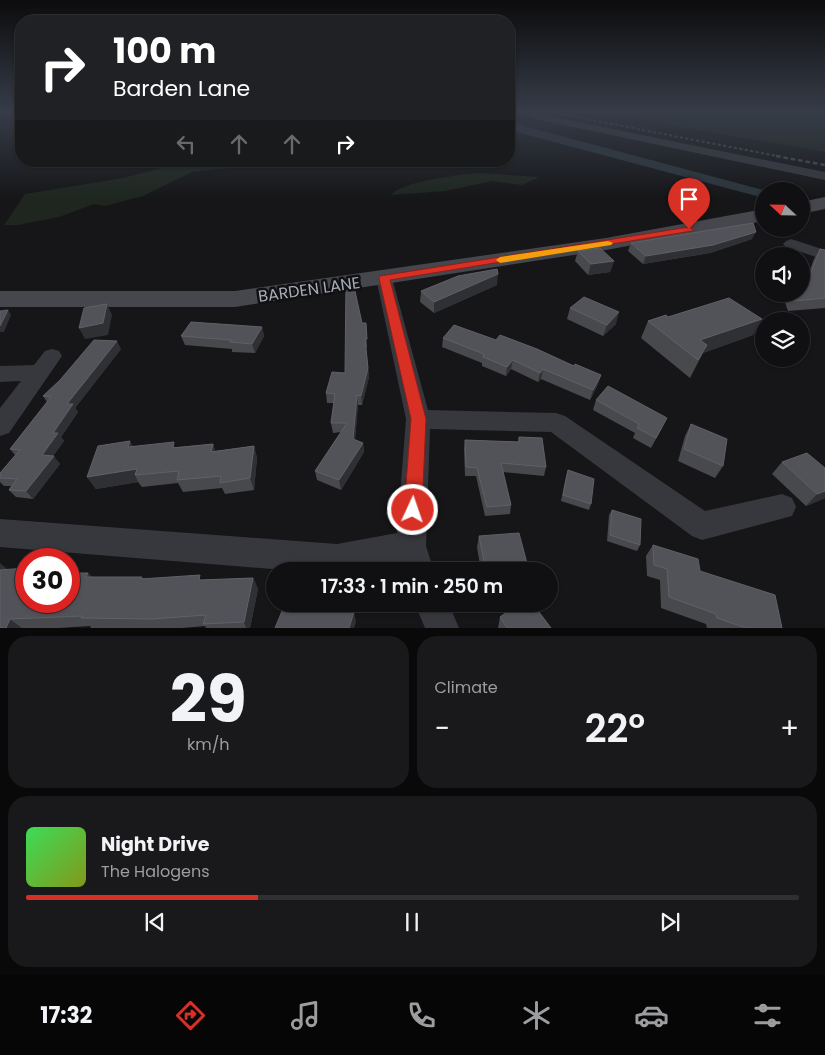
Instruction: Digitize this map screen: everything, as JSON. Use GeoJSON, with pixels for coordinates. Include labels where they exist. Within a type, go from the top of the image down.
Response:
{"type":"FeatureCollection","features":[{"type":"Feature","properties":{"kind":"street"},"geometry":{"type":"LineString","coordinates":[[652,140],[825,176]]}},
{"type":"Feature","properties":{"kind":"street"},"geometry":{"type":"LineString","coordinates":[[810,206],[823,204]]}},
{"type":"Feature","properties":{"kind":"street","name":"BARDEN LANE"},"geometry":{"type":"LineString","coordinates":[[0,299],[235,299],[606,244],[755,217]]}},
{"type":"Feature","properties":{"kind":"street"},"geometry":{"type":"LineString","coordinates":[[791,244],[825,255]]}},
{"type":"Feature","properties":{"kind":"street"},"geometry":{"type":"LineString","coordinates":[[0,533],[337,559],[415,559],[418,419],[384,278]]}},
{"type":"Feature","properties":{"kind":"street"},"geometry":{"type":"LineString","coordinates":[[0,374],[46,364],[0,426]]}},
{"type":"Feature","properties":{"kind":"street"},"geometry":{"type":"LineString","coordinates":[[418,419],[556,422],[702,526],[782,507]]}},
{"type":"Feature","properties":{"kind":"street"},"geometry":{"type":"LineString","coordinates":[[435,612],[442,628]]}},
{"type":"Feature","properties":{"kind":"shaded area"},"geometry":{"type":"Polygon","coordinates":[[[548,140],[577,140],[755,188],[755,196],[548,140]]]}},
{"type":"Feature","properties":{"kind":"shaded area"},"geometry":{"type":"Polygon","coordinates":[[[758,140],[825,140],[825,152],[758,140]]]}},
{"type":"Feature","properties":{"kind":"shaded area"},"geometry":{"type":"Polygon","coordinates":[[[165,167],[237,167],[192,172],[143,196],[105,206],[94,204],[59,217],[18,225],[4,225],[25,194],[123,178],[165,167]]]}},
{"type":"Feature","properties":{"kind":"shaded area"},"geometry":{"type":"Polygon","coordinates":[[[478,173],[540,177],[522,185],[492,181],[445,191],[391,195],[397,190],[418,182],[478,173]]]}},
{"type":"Feature","properties":{"kind":"building"},"geometry":{"type":"Polygon","coordinates":[[[753,223],[755,229],[755,232],[713,245],[646,256],[631,243],[753,223]]]}},
{"type":"Feature","properties":{"kind":"building"},"geometry":{"type":"Polygon","coordinates":[[[600,248],[614,261],[591,264],[578,251],[600,248]]]}},
{"type":"Feature","properties":{"kind":"building"},"geometry":{"type":"Polygon","coordinates":[[[820,249],[825,250],[825,298],[810,299],[810,275],[820,249]]]}},
{"type":"Feature","properties":{"kind":"building"},"geometry":{"type":"Polygon","coordinates":[[[497,269],[498,274],[434,302],[421,291],[458,276],[497,269]]]}},
{"type":"Feature","properties":{"kind":"building"},"geometry":{"type":"Polygon","coordinates":[[[353,282],[362,323],[366,323],[367,339],[365,339],[368,368],[361,396],[357,395],[353,439],[363,443],[339,480],[315,471],[347,423],[331,423],[335,394],[326,393],[332,372],[345,373],[346,283],[353,282]]]}},
{"type":"Feature","properties":{"kind":"building"},"geometry":{"type":"Polygon","coordinates":[[[584,297],[619,312],[607,325],[570,308],[584,297]]]}},
{"type":"Feature","properties":{"kind":"building"},"geometry":{"type":"Polygon","coordinates":[[[729,298],[755,315],[755,321],[700,340],[707,345],[698,360],[648,321],[666,315],[668,317],[729,298]]]}},
{"type":"Feature","properties":{"kind":"building"},"geometry":{"type":"Polygon","coordinates":[[[107,304],[103,323],[79,328],[84,308],[107,304]]]}},
{"type":"Feature","properties":{"kind":"building"},"geometry":{"type":"Polygon","coordinates":[[[8,310],[0,326],[0,311],[8,310]]]}},
{"type":"Feature","properties":{"kind":"building"},"geometry":{"type":"Polygon","coordinates":[[[191,322],[262,327],[252,344],[230,342],[231,340],[181,336],[191,322]]]}},
{"type":"Feature","properties":{"kind":"building"},"geometry":{"type":"Polygon","coordinates":[[[454,325],[496,340],[500,335],[574,366],[575,364],[601,375],[593,390],[543,369],[540,373],[513,360],[507,367],[483,357],[484,354],[443,338],[454,325]]]}},
{"type":"Feature","properties":{"kind":"building"},"geometry":{"type":"Polygon","coordinates":[[[94,340],[117,341],[67,404],[73,404],[53,433],[58,433],[42,455],[54,456],[26,491],[9,490],[17,479],[0,478],[0,473],[20,450],[10,449],[51,397],[43,396],[60,380],[94,340]]]}},
{"type":"Feature","properties":{"kind":"building"},"geometry":{"type":"Polygon","coordinates":[[[608,386],[667,418],[656,438],[637,428],[639,424],[596,400],[608,386]]]}},
{"type":"Feature","properties":{"kind":"building"},"geometry":{"type":"Polygon","coordinates":[[[691,424],[727,439],[723,466],[684,449],[691,424]]]}},
{"type":"Feature","properties":{"kind":"building"},"geometry":{"type":"Polygon","coordinates":[[[519,437],[542,438],[546,467],[501,463],[511,505],[487,507],[477,468],[466,467],[465,440],[519,442],[519,437]]]}},
{"type":"Feature","properties":{"kind":"building"},"geometry":{"type":"Polygon","coordinates":[[[130,441],[128,447],[174,442],[173,448],[213,444],[211,452],[254,446],[250,478],[220,483],[221,476],[177,480],[179,471],[135,475],[137,469],[87,477],[98,446],[130,441]]]}},
{"type":"Feature","properties":{"kind":"building"},"geometry":{"type":"Polygon","coordinates":[[[807,453],[825,468],[825,491],[817,494],[782,462],[807,453]]]}},
{"type":"Feature","properties":{"kind":"building"},"geometry":{"type":"Polygon","coordinates":[[[568,470],[594,479],[591,504],[563,495],[568,470]]]}},
{"type":"Feature","properties":{"kind":"building"},"geometry":{"type":"Polygon","coordinates":[[[612,510],[641,519],[640,545],[610,535],[612,510]]]}},
{"type":"Feature","properties":{"kind":"building"},"geometry":{"type":"Polygon","coordinates":[[[519,533],[527,562],[484,562],[479,536],[519,533]]]}},
{"type":"Feature","properties":{"kind":"building"},"geometry":{"type":"Polygon","coordinates":[[[653,545],[698,559],[700,571],[775,595],[782,628],[746,628],[717,618],[716,614],[669,597],[667,569],[654,565],[653,545]]]}},
{"type":"Feature","properties":{"kind":"building"},"geometry":{"type":"Polygon","coordinates":[[[15,569],[15,613],[80,613],[80,573],[88,573],[86,577],[142,577],[141,579],[200,575],[199,580],[253,578],[244,622],[203,624],[206,615],[153,619],[81,618],[82,616],[10,619],[6,628],[0,628],[0,570],[15,569]]]}},
{"type":"Feature","properties":{"kind":"building"},"geometry":{"type":"Polygon","coordinates":[[[282,612],[354,612],[349,628],[275,628],[282,612]]]}},
{"type":"Feature","properties":{"kind":"building"},"geometry":{"type":"Polygon","coordinates":[[[507,612],[539,612],[551,628],[507,628],[500,617],[507,612]]]}},
{"type":"Feature","properties":{"kind":"railway"},"geometry":{"type":"LineString","coordinates":[[696,140],[782,157]]}},
{"type":"Feature","properties":{"kind":"railway"},"geometry":{"type":"LineString","coordinates":[[776,156],[825,165]]}},
{"type":"Feature","properties":{"kind":"slow traffic"},"geometry":{"type":"LineString","coordinates":[[500,260],[608,243]]}},
{"type":"Feature","properties":{"kind":"route"},"geometry":{"type":"LineString","coordinates":[[413,510],[418,419],[384,278],[606,244],[689,229]]}}]}
